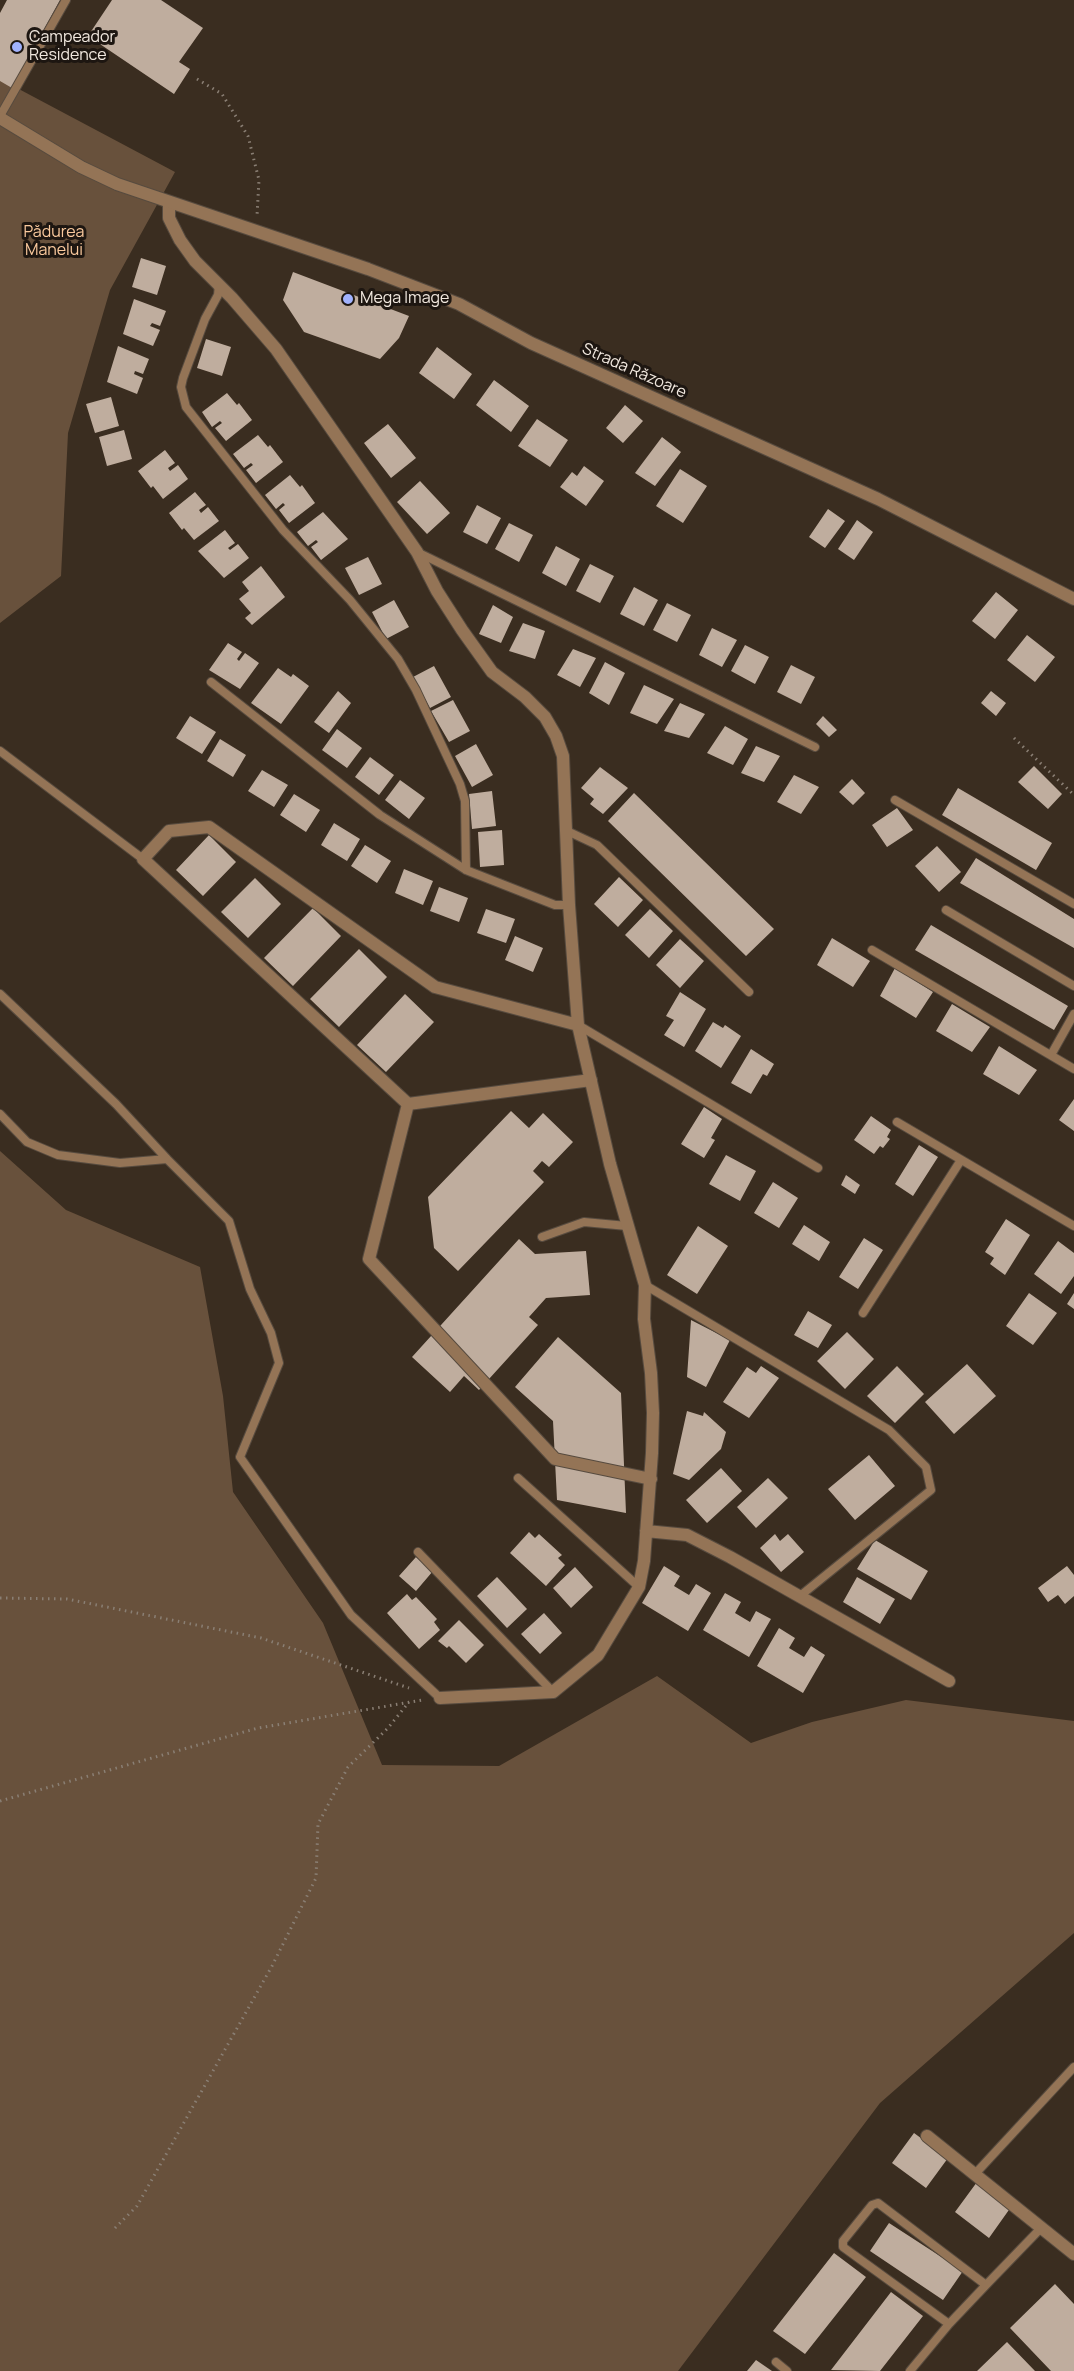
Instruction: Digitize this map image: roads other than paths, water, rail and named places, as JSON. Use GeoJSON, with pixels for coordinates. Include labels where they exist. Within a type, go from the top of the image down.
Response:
{"type":"FeatureCollection","features":[{"type":"Feature","properties":{"kind":"street","name":"Strada Răzoare"},"geometry":{"type":"LineString","coordinates":[[0,117],[81,167],[117,184],[368,269],[459,304],[531,343],[878,499],[1074,599]]}},
{"type":"Feature","properties":{"kind":"street"},"geometry":{"type":"LineString","coordinates":[[169,202],[169,218],[180,240],[195,261],[219,284],[276,349],[417,552],[437,591],[492,672],[525,697],[545,717],[556,736],[563,756],[569,905],[578,1025],[627,1226],[645,1285],[644,1318],[653,1413],[651,1479],[644,1561],[639,1587],[598,1655],[553,1692],[440,1698]]}},
{"type":"Feature","properties":{"kind":"street"},"geometry":{"type":"LineString","coordinates":[[408,1104],[143,859],[170,831],[209,827],[435,987],[578,1025]]}},
{"type":"Feature","properties":{"kind":"street"},"geometry":{"type":"LineString","coordinates":[[408,1104],[591,1080]]}},
{"type":"Feature","properties":{"kind":"street"},"geometry":{"type":"LineString","coordinates":[[408,1104],[369,1259],[555,1459],[651,1479]]}},
{"type":"Feature","properties":{"kind":"street"},"geometry":{"type":"LineString","coordinates":[[646,1531],[687,1535],[949,1681]]}},
{"type":"Feature","properties":{"kind":"street"},"geometry":{"type":"LineString","coordinates":[[927,2136],[1074,2254]]}},
{"type":"Feature","properties":{"kind":"lane"},"geometry":{"type":"LineString","coordinates":[[0,117],[66,0]]}},
{"type":"Feature","properties":{"kind":"lane"},"geometry":{"type":"LineString","coordinates":[[219,284],[218,295],[205,319],[183,378],[181,387],[186,408],[284,530],[350,600],[398,659],[416,690],[460,784],[465,801],[466,870]]}},
{"type":"Feature","properties":{"kind":"lane"},"geometry":{"type":"LineString","coordinates":[[417,552],[815,747]]}},
{"type":"Feature","properties":{"kind":"lane"},"geometry":{"type":"LineString","coordinates":[[211,682],[380,814],[466,870],[555,905],[569,905]]}},
{"type":"Feature","properties":{"kind":"lane"},"geometry":{"type":"LineString","coordinates":[[0,751],[143,859]]}},
{"type":"Feature","properties":{"kind":"lane"},"geometry":{"type":"LineString","coordinates":[[895,800],[1074,904]]}},
{"type":"Feature","properties":{"kind":"lane"},"geometry":{"type":"LineString","coordinates":[[565,830],[597,845],[749,992]]}},
{"type":"Feature","properties":{"kind":"lane"},"geometry":{"type":"LineString","coordinates":[[946,910],[1074,986]]}},
{"type":"Feature","properties":{"kind":"lane"},"geometry":{"type":"LineString","coordinates":[[872,950],[1074,1068]]}},
{"type":"Feature","properties":{"kind":"lane"},"geometry":{"type":"LineString","coordinates":[[0,994],[116,1104],[229,1221],[250,1289],[270,1333],[279,1363],[240,1457],[351,1615],[440,1698]]}},
{"type":"Feature","properties":{"kind":"lane"},"geometry":{"type":"LineString","coordinates":[[1051,1055],[1074,1014]]}},
{"type":"Feature","properties":{"kind":"lane"},"geometry":{"type":"LineString","coordinates":[[578,1025],[818,1168]]}},
{"type":"Feature","properties":{"kind":"lane"},"geometry":{"type":"LineString","coordinates":[[0,1114],[27,1142],[58,1155],[120,1163],[167,1159]]}},
{"type":"Feature","properties":{"kind":"lane"},"geometry":{"type":"LineString","coordinates":[[897,1122],[1074,1226]]}},
{"type":"Feature","properties":{"kind":"lane"},"geometry":{"type":"LineString","coordinates":[[863,1313],[962,1160]]}},
{"type":"Feature","properties":{"kind":"lane"},"geometry":{"type":"LineString","coordinates":[[542,1237],[584,1222],[627,1226]]}},
{"type":"Feature","properties":{"kind":"lane"},"geometry":{"type":"LineString","coordinates":[[645,1285],[889,1430],[926,1467],[932,1490],[800,1596]]}},
{"type":"Feature","properties":{"kind":"lane"},"geometry":{"type":"LineString","coordinates":[[518,1478],[639,1587]]}},
{"type":"Feature","properties":{"kind":"lane"},"geometry":{"type":"LineString","coordinates":[[418,1552],[553,1692]]}},
{"type":"Feature","properties":{"kind":"lane"},"geometry":{"type":"LineString","coordinates":[[975,2174],[1074,2067]]}},
{"type":"Feature","properties":{"kind":"lane"},"geometry":{"type":"LineString","coordinates":[[949,2324],[843,2247],[843,2241],[872,2205],[878,2204],[986,2285]]}},
{"type":"Feature","properties":{"kind":"lane"},"geometry":{"type":"LineString","coordinates":[[910,2371],[949,2324],[1042,2227]]}},
{"type":"Feature","properties":{"kind":"lane"},"geometry":{"type":"LineString","coordinates":[[776,2362],[787,2371]]}},
{"type":"Feature","properties":{"kind":"place","name":"Campeador Residence"},"geometry":{"type":"Point","coordinates":[17,47]}},
{"type":"Feature","properties":{"kind":"place","name":"Mega Image"},"geometry":{"type":"Point","coordinates":[348,299]}},
{"type":"Feature","properties":{"kind":"park label","name":"Pădurea Manelui"},"geometry":{"type":"Point","coordinates":[54,242]}}]}
